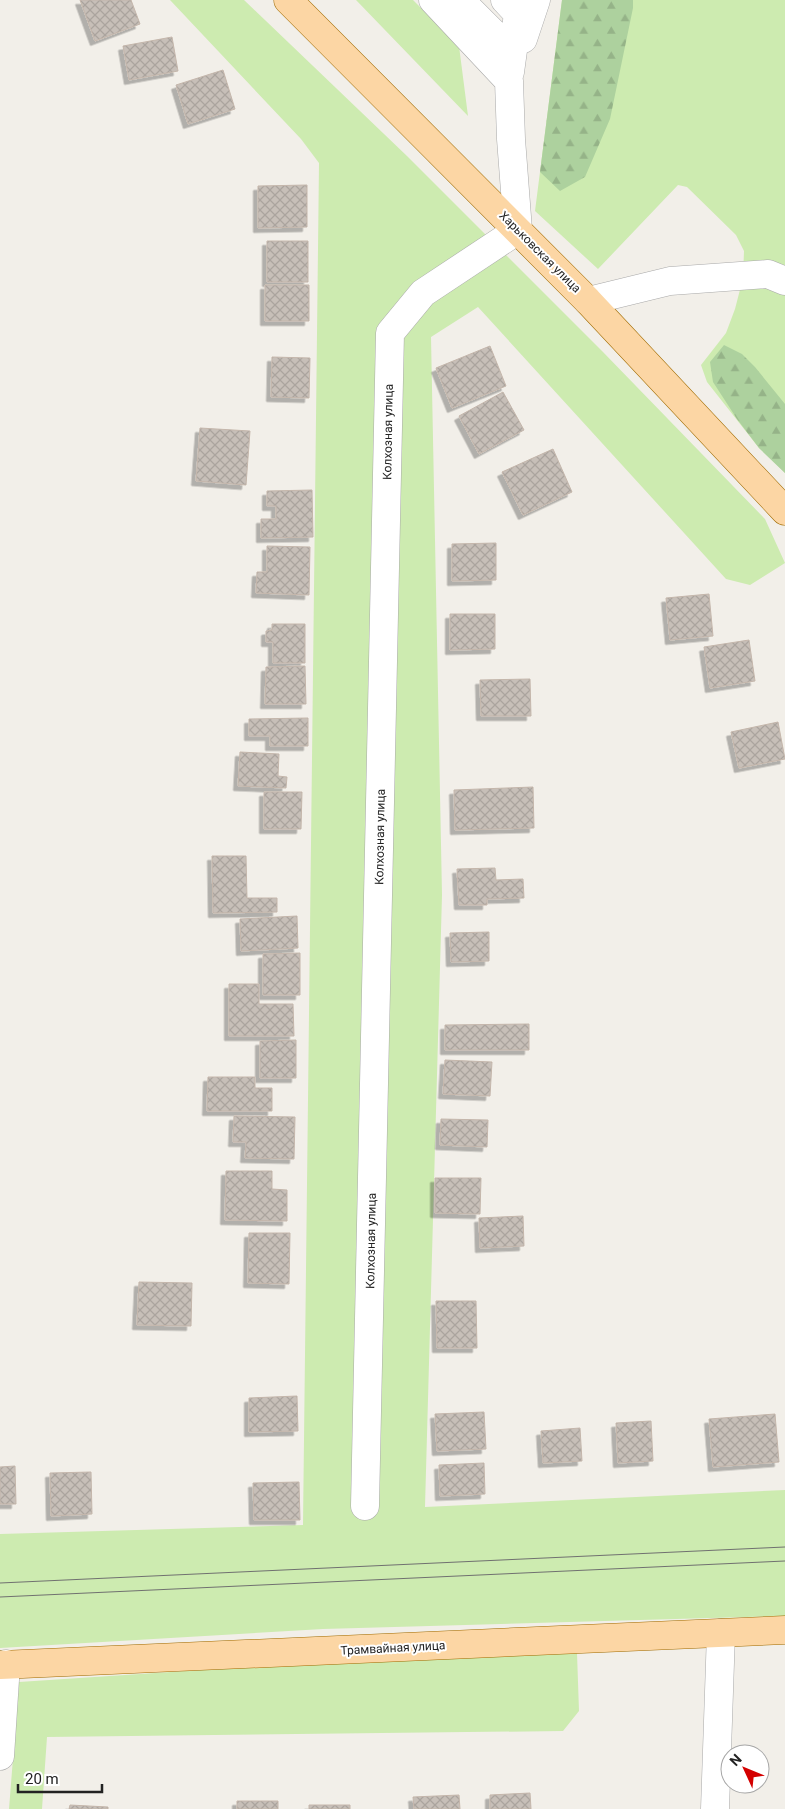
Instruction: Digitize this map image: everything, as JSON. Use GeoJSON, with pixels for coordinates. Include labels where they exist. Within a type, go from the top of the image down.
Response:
{"type":"FeatureCollection","features":[{"type":"Feature","properties":{"kind":"main road","name":"Харьковская улица"},"geometry":{"type":"LineString","coordinates":[[288,0],[588,301],[785,511]]}},
{"type":"Feature","properties":{"kind":"main road","name":"Трамвайная улица"},"geometry":{"type":"LineString","coordinates":[[3,1665],[785,1630]]}},
{"type":"Feature","properties":{"kind":"street"},"geometry":{"type":"LineString","coordinates":[[433,0],[509,81]]}},
{"type":"Feature","properties":{"kind":"street"},"geometry":{"type":"LineString","coordinates":[[460,0],[496,36],[509,81]]}},
{"type":"Feature","properties":{"kind":"street"},"geometry":{"type":"LineString","coordinates":[[505,0],[518,14],[509,81],[511,139],[518,230]]}},
{"type":"Feature","properties":{"kind":"street"},"geometry":{"type":"LineString","coordinates":[[509,81],[536,0]]}},
{"type":"Feature","properties":{"kind":"street","name":"Колхозная улица"},"geometry":{"type":"LineString","coordinates":[[365,1506],[390,333],[423,293],[518,230]]}},
{"type":"Feature","properties":{"kind":"street"},"geometry":{"type":"LineString","coordinates":[[588,301],[670,281],[768,274],[785,281]]}},
{"type":"Feature","properties":{"kind":"street"},"geometry":{"type":"LineString","coordinates":[[715,1809],[721,1633]]}},
{"type":"Feature","properties":{"kind":"street"},"geometry":{"type":"LineString","coordinates":[[0,1756],[3,1665]]}},
{"type":"Feature","properties":{"kind":"green space"},"geometry":{"type":"Polygon","coordinates":[[[170,0],[244,0],[407,156],[603,352],[765,519],[785,563],[750,585],[726,579],[478,307],[431,337],[442,895],[425,1507],[785,1490],[785,1616],[323,1629],[0,1648],[0,1534],[303,1525],[319,163],[301,139],[170,0]]]}},
{"type":"Feature","properties":{"kind":"green space"},"geometry":{"type":"Polygon","coordinates":[[[356,0],[413,0],[459,46],[468,116],[356,0]]]}},
{"type":"Feature","properties":{"kind":"green space"},"geometry":{"type":"Polygon","coordinates":[[[562,0],[785,0],[785,473],[759,448],[707,382],[701,365],[726,333],[735,309],[743,278],[744,251],[736,235],[687,187],[678,185],[598,269],[535,211],[562,0]]]}},
{"type":"Feature","properties":{"kind":"green space"},"geometry":{"type":"Polygon","coordinates":[[[562,0],[633,0],[633,8],[610,119],[585,177],[560,191],[540,172],[562,0]]]}},
{"type":"Feature","properties":{"kind":"green space"},"geometry":{"type":"Polygon","coordinates":[[[724,345],[742,354],[785,404],[785,473],[759,448],[713,382],[710,362],[724,345]]]}},
{"type":"Feature","properties":{"kind":"green space"},"geometry":{"type":"Polygon","coordinates":[[[577,1653],[579,1711],[563,1731],[47,1737],[42,1809],[9,1809],[19,1682],[231,1668],[577,1653]]]}},
{"type":"Feature","properties":{"kind":"building"},"geometry":{"type":"Polygon","coordinates":[[[80,0],[131,0],[140,24],[95,41],[80,0]]]}},
{"type":"Feature","properties":{"kind":"building"},"geometry":{"type":"Polygon","coordinates":[[[172,37],[178,71],[129,80],[123,46],[172,37]]]}},
{"type":"Feature","properties":{"kind":"building"},"geometry":{"type":"Polygon","coordinates":[[[223,70],[235,109],[188,124],[176,85],[223,70]]]}},
{"type":"Feature","properties":{"kind":"building"},"geometry":{"type":"Polygon","coordinates":[[[307,185],[307,227],[258,228],[258,186],[307,185]]]}},
{"type":"Feature","properties":{"kind":"building"},"geometry":{"type":"Polygon","coordinates":[[[267,241],[308,241],[308,282],[267,282],[267,241]]]}},
{"type":"Feature","properties":{"kind":"building"},"geometry":{"type":"Polygon","coordinates":[[[265,285],[309,285],[309,321],[265,321],[265,285]]]}},
{"type":"Feature","properties":{"kind":"building"},"geometry":{"type":"Polygon","coordinates":[[[490,346],[506,386],[452,408],[436,368],[490,346]]]}},
{"type":"Feature","properties":{"kind":"building"},"geometry":{"type":"Polygon","coordinates":[[[272,357],[310,358],[309,398],[271,397],[272,357]]]}},
{"type":"Feature","properties":{"kind":"building"},"geometry":{"type":"Polygon","coordinates":[[[503,392],[524,430],[479,454],[459,416],[503,392]]]}},
{"type":"Feature","properties":{"kind":"building"},"geometry":{"type":"Polygon","coordinates":[[[200,428],[250,431],[246,485],[196,481],[200,428]]]}},
{"type":"Feature","properties":{"kind":"building"},"geometry":{"type":"Polygon","coordinates":[[[553,449],[572,492],[523,515],[502,472],[553,449]]]}},
{"type":"Feature","properties":{"kind":"building"},"geometry":{"type":"Polygon","coordinates":[[[312,490],[313,537],[261,538],[261,519],[276,519],[276,506],[267,506],[267,491],[312,490]]]}},
{"type":"Feature","properties":{"kind":"building"},"geometry":{"type":"Polygon","coordinates":[[[496,543],[496,580],[452,581],[452,544],[496,543]]]}},
{"type":"Feature","properties":{"kind":"building"},"geometry":{"type":"Polygon","coordinates":[[[267,546],[310,547],[309,595],[256,593],[257,572],[267,572],[267,546]]]}},
{"type":"Feature","properties":{"kind":"building"},"geometry":{"type":"Polygon","coordinates":[[[709,594],[713,636],[670,640],[666,598],[709,594]]]}},
{"type":"Feature","properties":{"kind":"building"},"geometry":{"type":"Polygon","coordinates":[[[450,614],[495,614],[495,649],[450,650],[450,614]]]}},
{"type":"Feature","properties":{"kind":"building"},"geometry":{"type":"Polygon","coordinates":[[[272,624],[305,624],[305,663],[273,663],[273,642],[266,642],[266,631],[272,630],[272,624]]]}},
{"type":"Feature","properties":{"kind":"building"},"geometry":{"type":"Polygon","coordinates":[[[749,640],[755,681],[710,688],[704,647],[749,640]]]}},
{"type":"Feature","properties":{"kind":"building"},"geometry":{"type":"Polygon","coordinates":[[[305,666],[306,704],[265,704],[266,667],[305,666]]]}},
{"type":"Feature","properties":{"kind":"building"},"geometry":{"type":"Polygon","coordinates":[[[530,679],[531,716],[481,716],[480,680],[530,679]]]}},
{"type":"Feature","properties":{"kind":"building"},"geometry":{"type":"Polygon","coordinates":[[[308,718],[308,746],[270,746],[270,736],[249,736],[249,719],[308,718]]]}},
{"type":"Feature","properties":{"kind":"building"},"geometry":{"type":"Polygon","coordinates":[[[778,722],[785,759],[739,768],[731,732],[778,722]]]}},
{"type":"Feature","properties":{"kind":"building"},"geometry":{"type":"Polygon","coordinates":[[[240,752],[279,754],[278,776],[287,777],[286,788],[238,786],[240,752]]]}},
{"type":"Feature","properties":{"kind":"building"},"geometry":{"type":"Polygon","coordinates":[[[533,787],[534,828],[455,830],[454,790],[533,787]]]}},
{"type":"Feature","properties":{"kind":"building"},"geometry":{"type":"Polygon","coordinates":[[[264,792],[302,792],[301,829],[264,829],[264,792]]]}},
{"type":"Feature","properties":{"kind":"building"},"geometry":{"type":"Polygon","coordinates":[[[212,856],[246,856],[247,898],[277,898],[277,912],[213,913],[212,856]]]}},
{"type":"Feature","properties":{"kind":"building"},"geometry":{"type":"Polygon","coordinates":[[[495,868],[496,880],[523,879],[524,898],[487,899],[487,905],[459,905],[457,869],[495,868]]]}},
{"type":"Feature","properties":{"kind":"building"},"geometry":{"type":"Polygon","coordinates":[[[297,916],[298,948],[241,951],[240,919],[297,916]]]}},
{"type":"Feature","properties":{"kind":"building"},"geometry":{"type":"Polygon","coordinates":[[[489,932],[489,961],[451,962],[450,933],[489,932]]]}},
{"type":"Feature","properties":{"kind":"building"},"geometry":{"type":"Polygon","coordinates":[[[300,953],[300,995],[263,995],[263,954],[300,953]]]}},
{"type":"Feature","properties":{"kind":"building"},"geometry":{"type":"Polygon","coordinates":[[[229,984],[259,984],[259,1004],[293,1004],[294,1036],[229,1036],[229,984]]]}},
{"type":"Feature","properties":{"kind":"building"},"geometry":{"type":"Polygon","coordinates":[[[529,1024],[529,1050],[445,1050],[445,1025],[529,1024]]]}},
{"type":"Feature","properties":{"kind":"building"},"geometry":{"type":"Polygon","coordinates":[[[296,1040],[296,1078],[260,1078],[260,1041],[296,1040]]]}},
{"type":"Feature","properties":{"kind":"building"},"geometry":{"type":"Polygon","coordinates":[[[445,1060],[492,1062],[490,1096],[443,1094],[445,1060]]]}},
{"type":"Feature","properties":{"kind":"building"},"geometry":{"type":"Polygon","coordinates":[[[208,1077],[255,1077],[255,1088],[272,1088],[272,1111],[207,1111],[208,1077]]]}},
{"type":"Feature","properties":{"kind":"building"},"geometry":{"type":"Polygon","coordinates":[[[234,1116],[295,1117],[294,1159],[245,1158],[246,1142],[233,1142],[234,1116]]]}},
{"type":"Feature","properties":{"kind":"building"},"geometry":{"type":"Polygon","coordinates":[[[441,1119],[488,1120],[487,1147],[440,1145],[441,1119]]]}},
{"type":"Feature","properties":{"kind":"building"},"geometry":{"type":"Polygon","coordinates":[[[226,1171],[272,1171],[272,1189],[287,1190],[287,1221],[225,1220],[226,1171]]]}},
{"type":"Feature","properties":{"kind":"building"},"geometry":{"type":"Polygon","coordinates":[[[435,1178],[481,1178],[480,1214],[435,1213],[435,1178]]]}},
{"type":"Feature","properties":{"kind":"building"},"geometry":{"type":"Polygon","coordinates":[[[523,1216],[524,1246],[480,1248],[479,1218],[523,1216]]]}},
{"type":"Feature","properties":{"kind":"building"},"geometry":{"type":"Polygon","coordinates":[[[249,1233],[290,1233],[289,1284],[248,1283],[249,1233]]]}},
{"type":"Feature","properties":{"kind":"building"},"geometry":{"type":"Polygon","coordinates":[[[139,1282],[192,1283],[191,1326],[137,1325],[139,1282]]]}},
{"type":"Feature","properties":{"kind":"building"},"geometry":{"type":"Polygon","coordinates":[[[436,1301],[476,1301],[477,1348],[437,1348],[436,1301]]]}},
{"type":"Feature","properties":{"kind":"building"},"geometry":{"type":"Polygon","coordinates":[[[297,1396],[298,1431],[249,1432],[249,1398],[297,1396]]]}},
{"type":"Feature","properties":{"kind":"building"},"geometry":{"type":"Polygon","coordinates":[[[484,1412],[486,1449],[437,1451],[435,1414],[484,1412]]]}},
{"type":"Feature","properties":{"kind":"building"},"geometry":{"type":"Polygon","coordinates":[[[775,1414],[779,1462],[713,1467],[709,1419],[775,1414]]]}},
{"type":"Feature","properties":{"kind":"building"},"geometry":{"type":"Polygon","coordinates":[[[651,1421],[653,1461],[618,1463],[616,1423],[651,1421]]]}},
{"type":"Feature","properties":{"kind":"building"},"geometry":{"type":"Polygon","coordinates":[[[580,1428],[582,1461],[543,1463],[541,1431],[580,1428]]]}},
{"type":"Feature","properties":{"kind":"building"},"geometry":{"type":"Polygon","coordinates":[[[484,1463],[485,1494],[440,1496],[439,1465],[484,1463]]]}},
{"type":"Feature","properties":{"kind":"building"},"geometry":{"type":"Polygon","coordinates":[[[15,1466],[16,1504],[0,1504],[0,1467],[15,1466]]]}},
{"type":"Feature","properties":{"kind":"building"},"geometry":{"type":"Polygon","coordinates":[[[91,1472],[92,1514],[51,1516],[50,1473],[91,1472]]]}},
{"type":"Feature","properties":{"kind":"building"},"geometry":{"type":"Polygon","coordinates":[[[299,1482],[300,1520],[254,1520],[253,1483],[299,1482]]]}},
{"type":"Feature","properties":{"kind":"building"},"geometry":{"type":"Polygon","coordinates":[[[530,1793],[531,1809],[490,1809],[490,1795],[530,1793]]]}},
{"type":"Feature","properties":{"kind":"building"},"geometry":{"type":"Polygon","coordinates":[[[459,1795],[460,1809],[414,1809],[413,1797],[459,1795]]]}},
{"type":"Feature","properties":{"kind":"building"},"geometry":{"type":"Polygon","coordinates":[[[237,1801],[278,1801],[278,1809],[237,1809],[237,1801]]]}},
{"type":"Feature","properties":{"kind":"building"},"geometry":{"type":"Polygon","coordinates":[[[70,1805],[108,1807],[108,1809],[69,1809],[70,1805]]]}},
{"type":"Feature","properties":{"kind":"building"},"geometry":{"type":"Polygon","coordinates":[[[309,1805],[350,1805],[350,1809],[309,1809],[309,1805]]]}},
{"type":"Feature","properties":{"kind":"tram line"},"geometry":{"type":"LineString","coordinates":[[0,1583],[785,1547]]}},
{"type":"Feature","properties":{"kind":"tram line"},"geometry":{"type":"LineString","coordinates":[[0,1597],[785,1561]]}}]}
